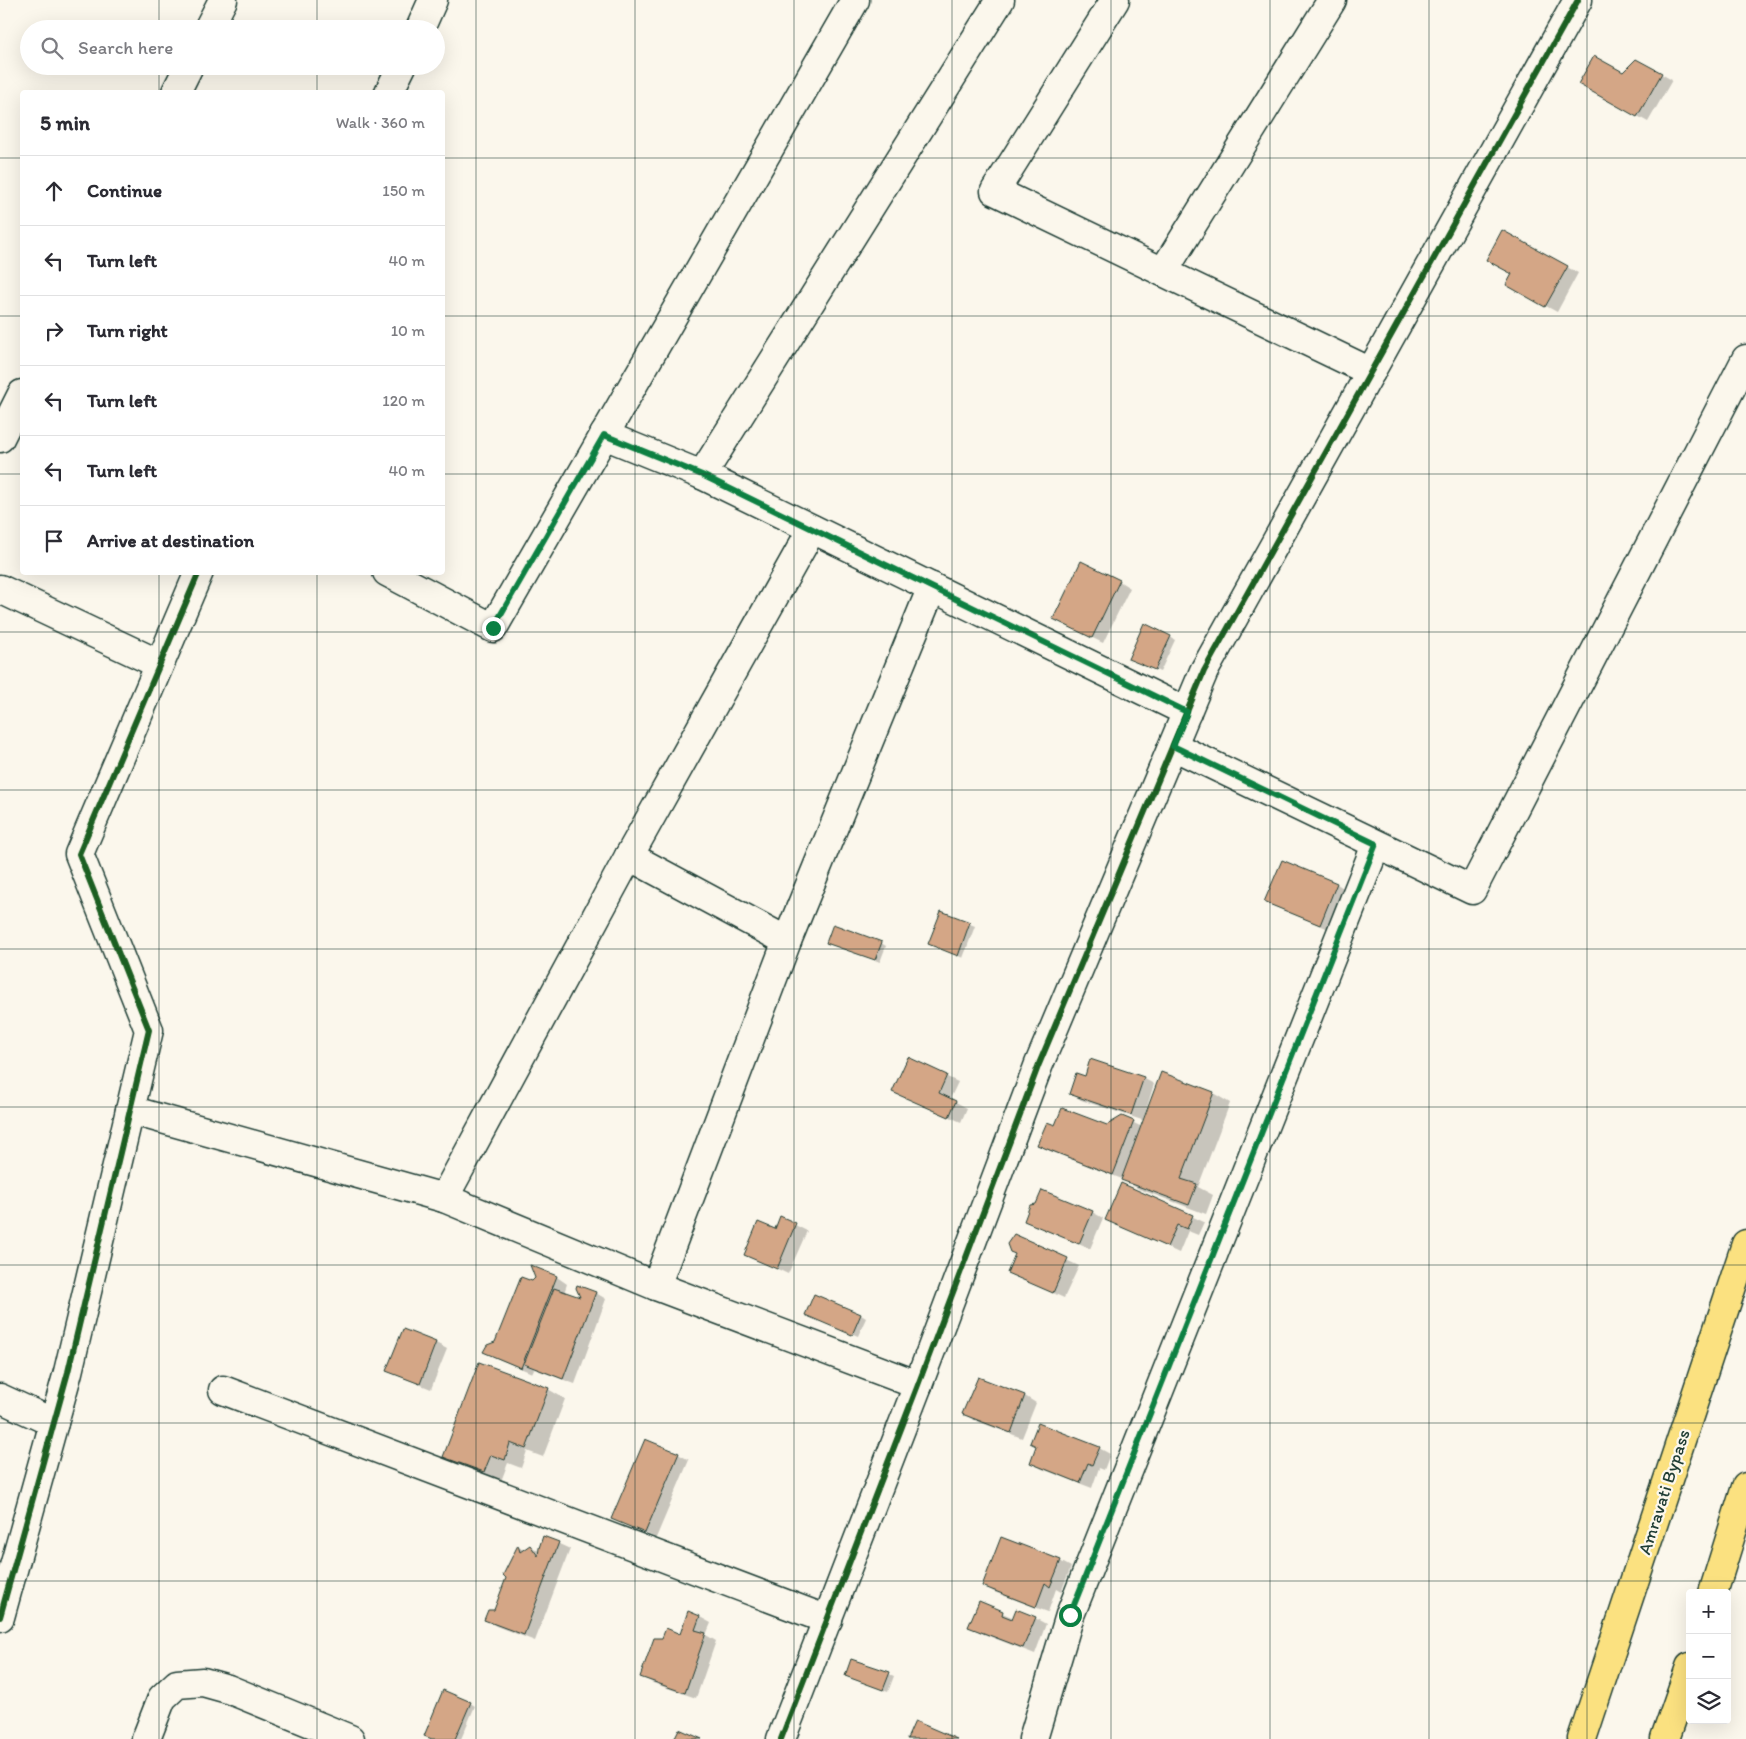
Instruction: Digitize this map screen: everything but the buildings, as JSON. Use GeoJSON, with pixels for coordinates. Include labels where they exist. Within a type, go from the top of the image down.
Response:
{"type":"FeatureCollection","features":[{"type":"Feature","properties":{"kind":"highway","name":"Amravati Bypass"},"geometry":{"type":"LineString","coordinates":[[1582,1739],[1746,1244]]}},
{"type":"Feature","properties":{"kind":"highway"},"geometry":{"type":"LineString","coordinates":[[1714,1589],[1746,1487]]}},
{"type":"Feature","properties":{"kind":"highway"},"geometry":{"type":"LineString","coordinates":[[1666,1739],[1686,1679]]}},
{"type":"Feature","properties":{"kind":"street"},"geometry":{"type":"LineString","coordinates":[[213,20],[223,0]]}},
{"type":"Feature","properties":{"kind":"street"},"geometry":{"type":"LineString","coordinates":[[424,20],[433,0]]}},
{"type":"Feature","properties":{"kind":"street"},"geometry":{"type":"LineString","coordinates":[[392,575],[493,628],[855,0]]}},
{"type":"Feature","properties":{"kind":"street"},"geometry":{"type":"LineString","coordinates":[[702,475],[1000,0]]}},
{"type":"Feature","properties":{"kind":"street"},"geometry":{"type":"LineString","coordinates":[[1115,0],[995,191],[1371,372]]}},
{"type":"Feature","properties":{"kind":"street"},"geometry":{"type":"LineString","coordinates":[[1163,272],[1332,0]]}},
{"type":"Feature","properties":{"kind":"street"},"geometry":{"type":"LineString","coordinates":[[781,1739],[918,1386],[1039,1064],[1204,671],[1578,0]]}},
{"type":"Feature","properties":{"kind":"street"},"geometry":{"type":"LineString","coordinates":[[177,90],[184,75]]}},
{"type":"Feature","properties":{"kind":"street"},"geometry":{"type":"LineString","coordinates":[[390,90],[398,75]]}},
{"type":"Feature","properties":{"kind":"street"},"geometry":{"type":"LineString","coordinates":[[1173,746],[1472,890],[1746,359]]}},
{"type":"Feature","properties":{"kind":"street"},"geometry":{"type":"LineString","coordinates":[[0,438],[20,398]]}},
{"type":"Feature","properties":{"kind":"street"},"geometry":{"type":"LineString","coordinates":[[604,435],[702,475],[1187,712]]}},
{"type":"Feature","properties":{"kind":"street"},"geometry":{"type":"LineString","coordinates":[[444,1198],[630,856],[812,529]]}},
{"type":"Feature","properties":{"kind":"street"},"geometry":{"type":"LineString","coordinates":[[0,1617],[68,1372],[149,1030],[79,854],[198,575]]}},
{"type":"Feature","properties":{"kind":"street"},"geometry":{"type":"LineString","coordinates":[[656,1286],[787,941],[932,587]]}},
{"type":"Feature","properties":{"kind":"street"},"geometry":{"type":"LineString","coordinates":[[0,589],[159,664]]}},
{"type":"Feature","properties":{"kind":"street"},"geometry":{"type":"LineString","coordinates":[[1033,1739],[1070,1615],[1376,844]]}},
{"type":"Feature","properties":{"kind":"street"},"geometry":{"type":"LineString","coordinates":[[630,856],[787,941]]}},
{"type":"Feature","properties":{"kind":"street"},"geometry":{"type":"LineString","coordinates":[[130,1110],[444,1198],[656,1286],[918,1386]]}},
{"type":"Feature","properties":{"kind":"street"},"geometry":{"type":"LineString","coordinates":[[223,1390],[828,1620]]}},
{"type":"Feature","properties":{"kind":"street"},"geometry":{"type":"LineString","coordinates":[[0,1398],[54,1423]]}},
{"type":"Feature","properties":{"kind":"street"},"geometry":{"type":"LineString","coordinates":[[146,1739],[162,1698],[177,1684],[203,1682],[228,1689],[350,1739]]}},
{"type":"Feature","properties":{"kind":"cycle path"},"geometry":{"type":"LineString","coordinates":[[781,1739],[918,1385],[1039,1064],[1204,671],[1578,0]]}},
{"type":"Feature","properties":{"kind":"cycle path"},"geometry":{"type":"LineString","coordinates":[[0,1617],[68,1372],[149,1030],[79,854],[198,575]]}},
{"type":"Feature","properties":{"kind":"route"},"geometry":{"type":"LineString","coordinates":[[493,628],[604,435],[702,475],[1187,712],[1173,746],[1376,844],[1070,1615]]}}]}
